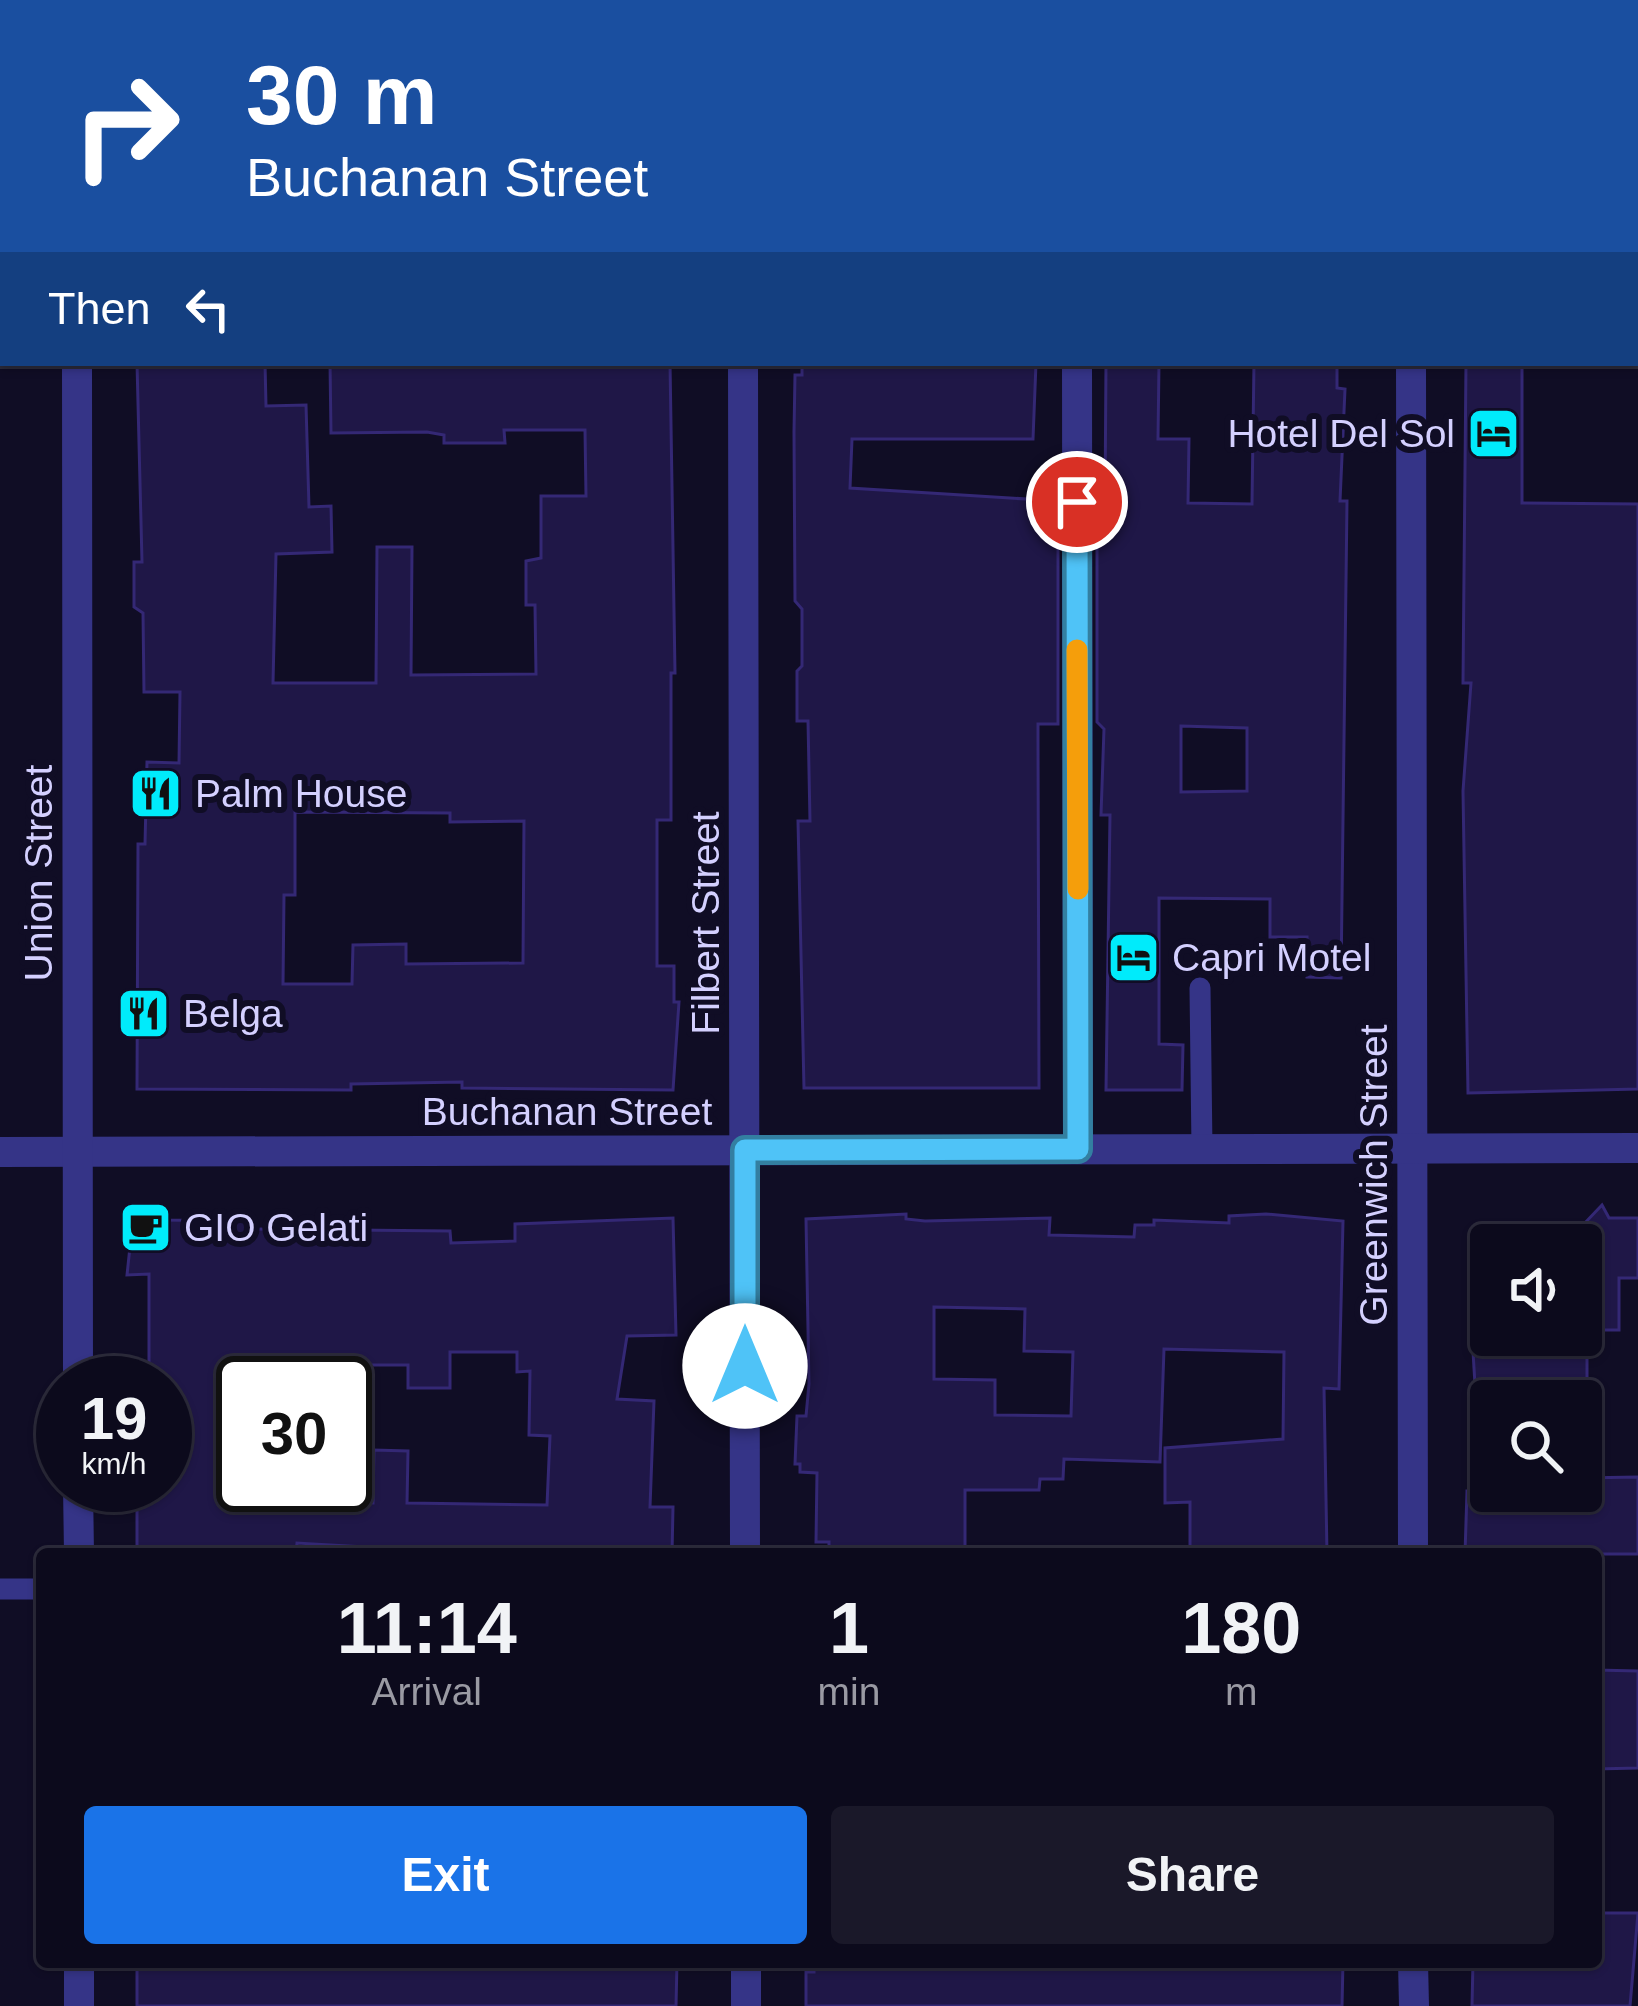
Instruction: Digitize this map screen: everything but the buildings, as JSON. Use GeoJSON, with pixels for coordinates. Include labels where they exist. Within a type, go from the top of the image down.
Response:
{"type":"FeatureCollection","features":[{"type":"Feature","properties":{"kind":"street","name":"Union Street"},"geometry":{"type":"LineString","coordinates":[[76,366],[78,1356]]}},
{"type":"Feature","properties":{"kind":"street","name":"Filbert Street"},"geometry":{"type":"LineString","coordinates":[[743,366],[745,1548]]}},
{"type":"Feature","properties":{"kind":"street"},"geometry":{"type":"LineString","coordinates":[[1077,366],[1078,1149]]}},
{"type":"Feature","properties":{"kind":"street","name":"Greenwich Street"},"geometry":{"type":"LineString","coordinates":[[1411,366],[1413,1548]]}},
{"type":"Feature","properties":{"kind":"street","name":"Buchanan Street"},"geometry":{"type":"LineString","coordinates":[[0,1152],[1638,1148]]}},
{"type":"Feature","properties":{"kind":"street"},"geometry":{"type":"LineString","coordinates":[[78,1512],[79,1548]]}},
{"type":"Feature","properties":{"kind":"street"},"geometry":{"type":"LineString","coordinates":[[79,1968],[79,2006]]}},
{"type":"Feature","properties":{"kind":"street"},"geometry":{"type":"LineString","coordinates":[[746,1968],[746,2006]]}},
{"type":"Feature","properties":{"kind":"street"},"geometry":{"type":"LineString","coordinates":[[1414,1968],[1414,2006]]}},
{"type":"Feature","properties":{"kind":"lane"},"geometry":{"type":"LineString","coordinates":[[1200,988],[1202,1149]]}},
{"type":"Feature","properties":{"kind":"lane"},"geometry":{"type":"LineString","coordinates":[[0,1589],[36,1589]]}},
{"type":"Feature","properties":{"kind":"slow traffic"},"geometry":{"type":"LineString","coordinates":[[1077,650],[1078,889]]}},
{"type":"Feature","properties":{"kind":"place","name":"Hotel Del Sol"},"geometry":{"type":"Point","coordinates":[1494,433]}},
{"type":"Feature","properties":{"kind":"place","name":"Palm House"},"geometry":{"type":"Point","coordinates":[156,793]}},
{"type":"Feature","properties":{"kind":"place","name":"Capri Motel"},"geometry":{"type":"Point","coordinates":[1133,957]}},
{"type":"Feature","properties":{"kind":"place","name":"Belga"},"geometry":{"type":"Point","coordinates":[144,1013]}},
{"type":"Feature","properties":{"kind":"place","name":"GIO Gelati"},"geometry":{"type":"Point","coordinates":[145,1227]}},
{"type":"Feature","properties":{"kind":"route"},"geometry":{"type":"LineString","coordinates":[[745,1366],[745,1150],[1078,1149],[1077,502]]}}]}
